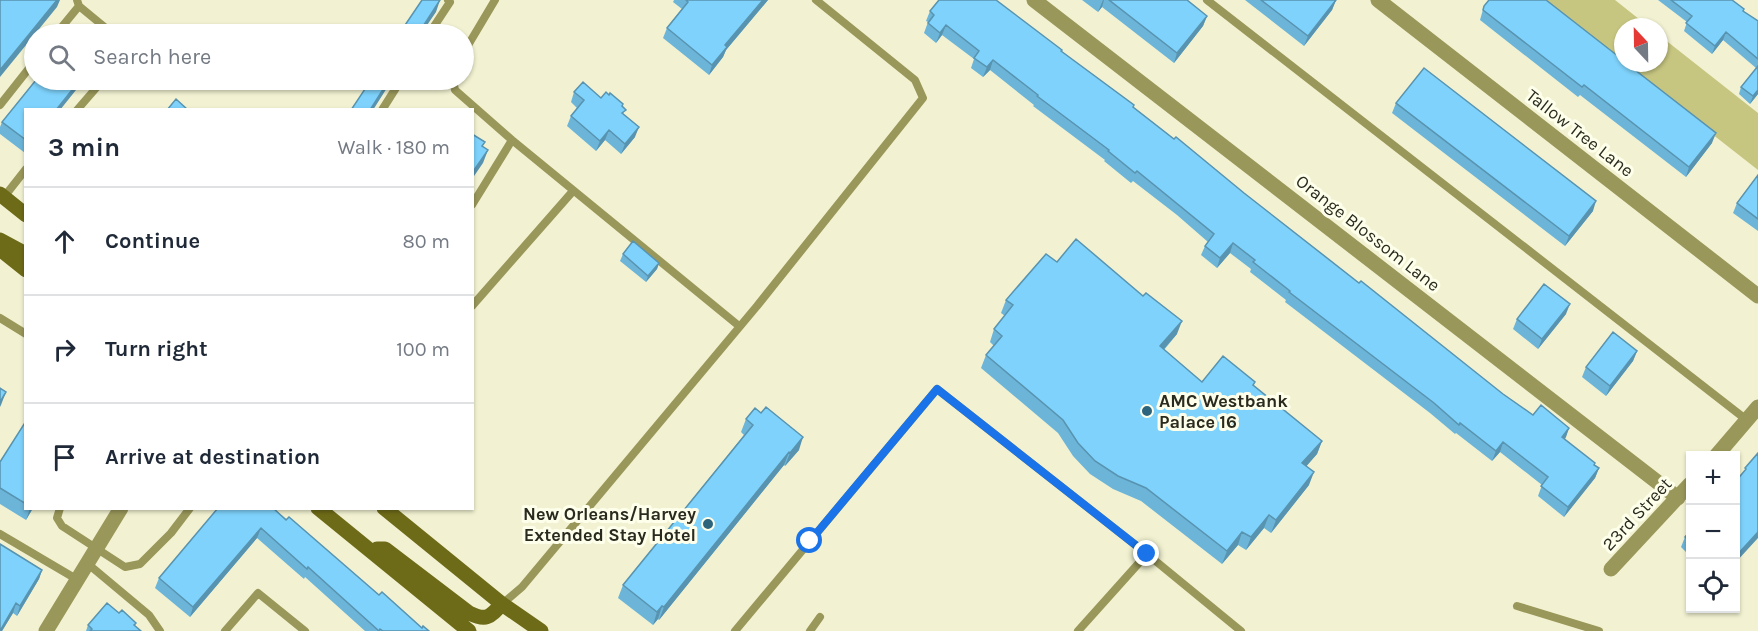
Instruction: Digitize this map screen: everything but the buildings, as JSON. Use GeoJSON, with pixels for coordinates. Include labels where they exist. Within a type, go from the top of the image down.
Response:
{"type":"FeatureCollection","features":[{"type":"Feature","properties":{"kind":"street","name":"Orange Blossom Lane"},"geometry":{"type":"LineString","coordinates":[[1034,0],[1678,498]]}},
{"type":"Feature","properties":{"kind":"street","name":"Tallow Tree Lane"},"geometry":{"type":"LineString","coordinates":[[1378,0],[1758,296]]}},
{"type":"Feature","properties":{"kind":"street"},"geometry":{"type":"LineString","coordinates":[[2,196],[24,213]]}},
{"type":"Feature","properties":{"kind":"street"},"geometry":{"type":"LineString","coordinates":[[0,240],[24,253]]}},
{"type":"Feature","properties":{"kind":"street"},"geometry":{"type":"LineString","coordinates":[[0,249],[24,268]]}},
{"type":"Feature","properties":{"kind":"street"},"geometry":{"type":"LineString","coordinates":[[1721,451],[1758,407]]}},
{"type":"Feature","properties":{"kind":"street","name":"23rd Street"},"geometry":{"type":"LineString","coordinates":[[1611,569],[1686,489]]}},
{"type":"Feature","properties":{"kind":"street"},"geometry":{"type":"LineString","coordinates":[[46,631],[120,510]]}},
{"type":"Feature","properties":{"kind":"street"},"geometry":{"type":"LineString","coordinates":[[320,510],[469,631]]}},
{"type":"Feature","properties":{"kind":"street"},"geometry":{"type":"LineString","coordinates":[[386,510],[502,604],[541,631]]}},
{"type":"Feature","properties":{"kind":"street"},"geometry":{"type":"LineString","coordinates":[[368,549],[385,549],[474,616],[488,617],[502,604]]}},
{"type":"Feature","properties":{"kind":"lane"},"geometry":{"type":"LineString","coordinates":[[474,35],[495,0]]}},
{"type":"Feature","properties":{"kind":"lane"},"geometry":{"type":"LineString","coordinates":[[502,604],[522,587],[739,326],[923,98],[915,80],[816,0]]}},
{"type":"Feature","properties":{"kind":"lane"},"geometry":{"type":"LineString","coordinates":[[1207,0],[1748,421]]}},
{"type":"Feature","properties":{"kind":"lane"},"geometry":{"type":"LineString","coordinates":[[435,24],[450,1]]}},
{"type":"Feature","properties":{"kind":"lane"},"geometry":{"type":"LineString","coordinates":[[63,24],[78,3],[102,24]]}},
{"type":"Feature","properties":{"kind":"lane"},"geometry":{"type":"LineString","coordinates":[[0,105],[24,75]]}},
{"type":"Feature","properties":{"kind":"lane"},"geometry":{"type":"LineString","coordinates":[[79,108],[94,90]]}},
{"type":"Feature","properties":{"kind":"lane"},"geometry":{"type":"LineString","coordinates":[[383,108],[395,90]]}},
{"type":"Feature","properties":{"kind":"lane"},"geometry":{"type":"LineString","coordinates":[[455,90],[573,191],[739,326]]}},
{"type":"Feature","properties":{"kind":"lane"},"geometry":{"type":"LineString","coordinates":[[474,202],[512,140]]}},
{"type":"Feature","properties":{"kind":"lane"},"geometry":{"type":"LineString","coordinates":[[2,196],[24,171]]}},
{"type":"Feature","properties":{"kind":"lane"},"geometry":{"type":"LineString","coordinates":[[474,304],[573,191]]}},
{"type":"Feature","properties":{"kind":"lane"},"geometry":{"type":"LineString","coordinates":[[0,318],[24,333]]}},
{"type":"Feature","properties":{"kind":"lane"},"geometry":{"type":"LineString","coordinates":[[735,631],[937,389],[1241,631]]}},
{"type":"Feature","properties":{"kind":"lane"},"geometry":{"type":"LineString","coordinates":[[59,510],[57,518],[62,526],[125,567],[140,564],[171,533],[188,510]]}},
{"type":"Feature","properties":{"kind":"lane"},"geometry":{"type":"LineString","coordinates":[[0,534],[78,580]]}},
{"type":"Feature","properties":{"kind":"lane"},"geometry":{"type":"LineString","coordinates":[[1078,631],[1147,554]]}},
{"type":"Feature","properties":{"kind":"lane"},"geometry":{"type":"LineString","coordinates":[[88,564],[149,615],[160,631]]}},
{"type":"Feature","properties":{"kind":"lane"},"geometry":{"type":"LineString","coordinates":[[225,631],[258,593],[305,631]]}},
{"type":"Feature","properties":{"kind":"lane"},"geometry":{"type":"LineString","coordinates":[[1517,606],[1599,631]]}},
{"type":"Feature","properties":{"kind":"lane"},"geometry":{"type":"LineString","coordinates":[[810,631],[820,617]]}},
{"type":"Feature","properties":{"kind":"shaded area"},"geometry":{"type":"Polygon","coordinates":[[[1541,0],[1615,0],[1638,18],[1614,18],[1614,57],[1541,0]]]}},
{"type":"Feature","properties":{"kind":"shaded area"},"geometry":{"type":"Polygon","coordinates":[[[1668,42],[1758,113],[1758,170],[1633,72],[1668,72],[1668,42]]]}},
{"type":"Feature","properties":{"kind":"place","name":"AMC Westbank Palace 16"},"geometry":{"type":"Point","coordinates":[1147,411]}},
{"type":"Feature","properties":{"kind":"place","name":"New Orleans/Harvey Extended Stay Hotel"},"geometry":{"type":"Point","coordinates":[708,524]}},
{"type":"Feature","properties":{"kind":"route"},"geometry":{"type":"LineString","coordinates":[[810,541],[937,389],[1147,554]]}}]}
